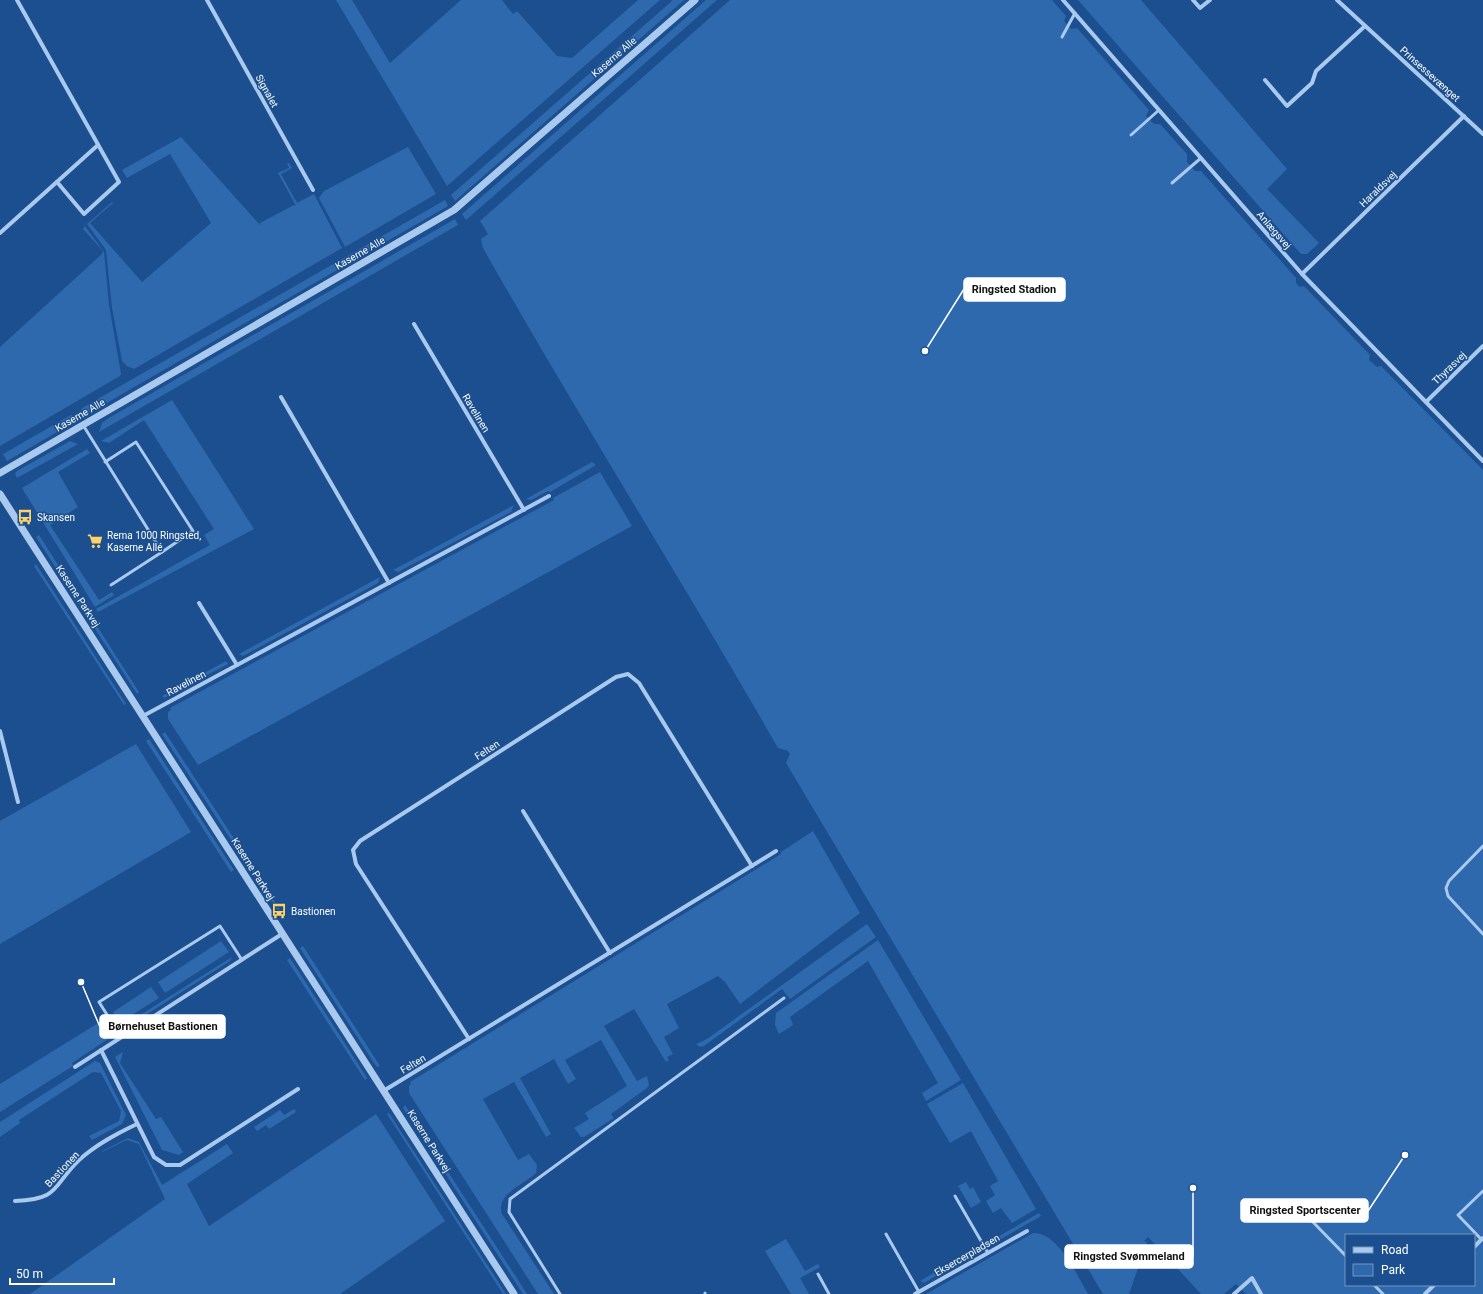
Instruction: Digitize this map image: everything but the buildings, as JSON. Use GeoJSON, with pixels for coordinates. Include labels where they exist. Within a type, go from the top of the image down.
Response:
{"type":"FeatureCollection","features":[{"type":"Feature","properties":{"kind":"street"},"geometry":{"type":"LineString","coordinates":[[17,0],[119,182],[84,214],[56,182]]}},
{"type":"Feature","properties":{"kind":"street","name":"Signalet"},"geometry":{"type":"LineString","coordinates":[[207,0],[313,190]]}},
{"type":"Feature","properties":{"kind":"street","name":"Kaserne Alle"},"geometry":{"type":"LineString","coordinates":[[0,473],[454,210],[695,0]]}},
{"type":"Feature","properties":{"kind":"street","name":"Anlægsvej"},"geometry":{"type":"LineString","coordinates":[[1063,0],[1302,274],[1483,461]]}},
{"type":"Feature","properties":{"kind":"street"},"geometry":{"type":"LineString","coordinates":[[1193,0],[1200,8],[1210,0]]}},
{"type":"Feature","properties":{"kind":"street","name":"Prinsessevænget"},"geometry":{"type":"LineString","coordinates":[[1337,0],[1483,134]]}},
{"type":"Feature","properties":{"kind":"street"},"geometry":{"type":"LineString","coordinates":[[1265,80],[1288,106],[1312,83],[1316,71],[1365,26]]}},
{"type":"Feature","properties":{"kind":"street","name":"Haraldsvej"},"geometry":{"type":"LineString","coordinates":[[1302,274],[1464,116]]}},
{"type":"Feature","properties":{"kind":"street"},"geometry":{"type":"LineString","coordinates":[[0,233],[98,145]]}},
{"type":"Feature","properties":{"kind":"street","name":"Ravelinen"},"geometry":{"type":"LineString","coordinates":[[414,324],[524,510]]}},
{"type":"Feature","properties":{"kind":"street","name":"Thyrasvej"},"geometry":{"type":"LineString","coordinates":[[1426,402],[1483,346]]}},
{"type":"Feature","properties":{"kind":"street"},"geometry":{"type":"LineString","coordinates":[[281,397],[389,583]]}},
{"type":"Feature","properties":{"kind":"street","name":"Kaserne Parkvej"},"geometry":{"type":"LineString","coordinates":[[0,494],[282,934],[385,1090],[514,1294]]}},
{"type":"Feature","properties":{"kind":"street","name":"Ravelinen"},"geometry":{"type":"LineString","coordinates":[[143,716],[550,496]]}},
{"type":"Feature","properties":{"kind":"street"},"geometry":{"type":"LineString","coordinates":[[199,603],[237,665]]}},
{"type":"Feature","properties":{"kind":"street","name":"Felten"},"geometry":{"type":"LineString","coordinates":[[469,1039],[356,864],[353,850],[360,841],[616,677],[628,674],[639,683],[752,866]]}},
{"type":"Feature","properties":{"kind":"street"},"geometry":{"type":"LineString","coordinates":[[0,731],[18,802]]}},
{"type":"Feature","properties":{"kind":"street"},"geometry":{"type":"LineString","coordinates":[[523,811],[610,953]]}},
{"type":"Feature","properties":{"kind":"street","name":"Felten"},"geometry":{"type":"LineString","coordinates":[[385,1090],[776,851]]}},
{"type":"Feature","properties":{"kind":"street"},"geometry":{"type":"LineString","coordinates":[[75,1066],[282,934]]}},
{"type":"Feature","properties":{"kind":"street"},"geometry":{"type":"LineString","coordinates":[[101,1050],[154,1157],[166,1165],[180,1165],[298,1089]]}},
{"type":"Feature","properties":{"kind":"street","name":"Bastionen"},"geometry":{"type":"LineString","coordinates":[[15,1201],[42,1198],[50,1194],[58,1188],[78,1161],[102,1141],[137,1124]]}},
{"type":"Feature","properties":{"kind":"street","name":"Eksercerpladsen"},"geometry":{"type":"LineString","coordinates":[[917,1293],[1027,1231]]}},
{"type":"Feature","properties":{"kind":"street"},"geometry":{"type":"LineString","coordinates":[[1234,1294],[1252,1278],[1261,1294]]}},
{"type":"Feature","properties":{"kind":"street"},"geometry":{"type":"LineString","coordinates":[[1425,1294],[1433,1286]]}},
{"type":"Feature","properties":{"kind":"lane"},"geometry":{"type":"LineString","coordinates":[[1062,37],[1074,13]]}},
{"type":"Feature","properties":{"kind":"lane"},"geometry":{"type":"LineString","coordinates":[[1132,135],[1159,110]]}},
{"type":"Feature","properties":{"kind":"lane"},"geometry":{"type":"LineString","coordinates":[[1172,182],[1201,158]]}},
{"type":"Feature","properties":{"kind":"lane"},"geometry":{"type":"LineString","coordinates":[[83,425],[162,552]]}},
{"type":"Feature","properties":{"kind":"lane"},"geometry":{"type":"LineString","coordinates":[[105,462],[136,442],[193,531],[111,585]]}},
{"type":"Feature","properties":{"kind":"lane"},"geometry":{"type":"LineString","coordinates":[[1483,846],[1449,881],[1446,888],[1448,896],[1483,934]]}},
{"type":"Feature","properties":{"kind":"lane"},"geometry":{"type":"LineString","coordinates":[[121,1038],[98,1002],[220,926],[242,960]]}},
{"type":"Feature","properties":{"kind":"lane"},"geometry":{"type":"LineString","coordinates":[[560,1294],[509,1212],[510,1199],[784,998]]}},
{"type":"Feature","properties":{"kind":"lane"},"geometry":{"type":"LineString","coordinates":[[1482,1239],[1458,1215],[1483,1191]]}},
{"type":"Feature","properties":{"kind":"lane"},"geometry":{"type":"LineString","coordinates":[[955,1196],[988,1253]]}},
{"type":"Feature","properties":{"kind":"lane"},"geometry":{"type":"LineString","coordinates":[[1291,1206],[1310,1218],[1345,1255]]}},
{"type":"Feature","properties":{"kind":"lane"},"geometry":{"type":"LineString","coordinates":[[886,1234],[917,1293]]}},
{"type":"Feature","properties":{"kind":"lane"},"geometry":{"type":"LineString","coordinates":[[818,1274],[829,1294]]}},
{"type":"Feature","properties":{"kind":"lane"},"geometry":{"type":"LineString","coordinates":[[1375,1286],[1383,1294]]}},
{"type":"Feature","properties":{"kind":"green space"},"geometry":{"type":"Polygon","coordinates":[[[336,0],[352,0],[390,63],[461,0],[502,0],[513,14],[517,11],[557,56],[572,58],[638,0],[660,0],[447,186],[336,0]]]}},
{"type":"Feature","properties":{"kind":"green space"},"geometry":{"type":"Polygon","coordinates":[[[673,0],[684,0],[455,201],[451,195],[673,0]]]}},
{"type":"Feature","properties":{"kind":"green space"},"geometry":{"type":"Polygon","coordinates":[[[706,0],[717,0],[466,220],[462,214],[706,0]]]}},
{"type":"Feature","properties":{"kind":"green space"},"geometry":{"type":"Polygon","coordinates":[[[730,0],[1052,0],[1066,16],[1064,21],[1071,29],[1077,28],[1149,110],[1146,116],[1154,124],[1160,124],[1187,154],[1187,162],[1195,171],[1201,171],[1296,278],[1296,283],[1300,287],[1304,286],[1370,355],[1369,360],[1377,367],[1381,366],[1483,470],[1483,1294],[1246,1294],[1236,1284],[1224,1294],[1201,1294],[1148,1237],[1144,1241],[1147,1242],[1129,1294],[1103,1294],[786,763],[790,754],[788,751],[778,748],[519,311],[483,248],[481,239],[488,234],[480,221],[730,0]]]}},
{"type":"Feature","properties":{"kind":"green space"},"geometry":{"type":"Polygon","coordinates":[[[1078,0],[1141,0],[1287,169],[1267,189],[1319,243],[1318,244],[1307,254],[1301,254],[1078,0]]]}},
{"type":"Feature","properties":{"kind":"green space"},"geometry":{"type":"Polygon","coordinates":[[[181,137],[260,225],[260,223],[294,205],[296,206],[278,173],[289,168],[287,163],[289,163],[292,168],[281,174],[297,203],[314,194],[342,248],[134,369],[127,366],[122,361],[112,308],[106,250],[87,224],[112,202],[113,203],[90,223],[142,282],[211,223],[170,154],[127,178],[122,170],[181,137]]]}},
{"type":"Feature","properties":{"kind":"green space"},"geometry":{"type":"Polygon","coordinates":[[[408,147],[436,194],[345,247],[319,198],[324,191],[408,147]]]}},
{"type":"Feature","properties":{"kind":"green space"},"geometry":{"type":"Polygon","coordinates":[[[445,200],[448,206],[84,416],[81,412],[82,408],[445,200]]]}},
{"type":"Feature","properties":{"kind":"green space"},"geometry":{"type":"Polygon","coordinates":[[[455,219],[458,225],[99,432],[102,423],[107,419],[455,219]]]}},
{"type":"Feature","properties":{"kind":"green space"},"geometry":{"type":"Polygon","coordinates":[[[85,226],[104,252],[109,305],[121,374],[120,376],[0,446],[0,347],[102,254],[103,251],[83,229],[85,226]]]}},
{"type":"Feature","properties":{"kind":"green space"},"geometry":{"type":"Polygon","coordinates":[[[172,400],[254,529],[98,612],[96,609],[210,545],[204,535],[214,529],[144,420],[109,443],[101,441],[172,400]]]}},
{"type":"Feature","properties":{"kind":"green space"},"geometry":{"type":"Polygon","coordinates":[[[71,415],[78,420],[7,461],[3,454],[71,415]]]}},
{"type":"Feature","properties":{"kind":"green space"},"geometry":{"type":"Polygon","coordinates":[[[70,441],[78,444],[17,478],[15,474],[17,471],[70,441]]]}},
{"type":"Feature","properties":{"kind":"green space"},"geometry":{"type":"Polygon","coordinates":[[[87,449],[90,453],[58,472],[78,507],[50,525],[99,600],[112,592],[114,595],[95,607],[22,488],[87,449]]]}},
{"type":"Feature","properties":{"kind":"green space"},"geometry":{"type":"Polygon","coordinates":[[[592,462],[596,465],[550,492],[548,491],[531,500],[526,499],[592,462]]]}},
{"type":"Feature","properties":{"kind":"green space"},"geometry":{"type":"Polygon","coordinates":[[[600,472],[632,526],[198,765],[168,719],[168,712],[171,710],[170,708],[554,500],[553,498],[600,472]]]}},
{"type":"Feature","properties":{"kind":"green space"},"geometry":{"type":"Polygon","coordinates":[[[514,505],[511,512],[398,572],[393,570],[514,505]]]}},
{"type":"Feature","properties":{"kind":"green space"},"geometry":{"type":"Polygon","coordinates":[[[39,535],[139,692],[137,694],[36,537],[39,535]]]}},
{"type":"Feature","properties":{"kind":"green space"},"geometry":{"type":"Polygon","coordinates":[[[36,564],[126,704],[124,705],[34,566],[36,564]]]}},
{"type":"Feature","properties":{"kind":"green space"},"geometry":{"type":"Polygon","coordinates":[[[380,577],[378,583],[243,656],[239,654],[380,577]]]}},
{"type":"Feature","properties":{"kind":"green space"},"geometry":{"type":"Polygon","coordinates":[[[226,661],[228,664],[164,698],[162,696],[226,661]]]}},
{"type":"Feature","properties":{"kind":"green space"},"geometry":{"type":"Polygon","coordinates":[[[165,732],[281,911],[278,912],[162,734],[165,732]]]}},
{"type":"Feature","properties":{"kind":"green space"},"geometry":{"type":"Polygon","coordinates":[[[149,739],[234,870],[231,872],[146,741],[149,739]]]}},
{"type":"Feature","properties":{"kind":"green space"},"geometry":{"type":"Polygon","coordinates":[[[136,744],[191,832],[0,944],[0,821],[136,744]]]}},
{"type":"Feature","properties":{"kind":"green space"},"geometry":{"type":"Polygon","coordinates":[[[813,831],[860,913],[740,1004],[725,982],[718,976],[667,1004],[679,1028],[664,1037],[673,1054],[667,1057],[669,1060],[666,1062],[634,1009],[604,1026],[637,1081],[647,1076],[649,1085],[611,1114],[614,1118],[584,1137],[581,1137],[574,1128],[589,1119],[585,1113],[627,1086],[601,1040],[565,1060],[576,1079],[568,1084],[554,1059],[520,1078],[551,1134],[546,1137],[514,1082],[483,1099],[518,1160],[529,1154],[537,1165],[536,1173],[512,1190],[503,1201],[501,1207],[502,1214],[554,1294],[538,1294],[409,1093],[410,1082],[781,854],[781,852],[813,831]]]}},
{"type":"Feature","properties":{"kind":"green space"},"geometry":{"type":"Polygon","coordinates":[[[867,924],[876,937],[790,999],[782,989],[704,1046],[700,1047],[696,1044],[707,1039],[867,924]]]}},
{"type":"Feature","properties":{"kind":"green space"},"geometry":{"type":"Polygon","coordinates":[[[878,940],[961,1080],[926,1101],[922,1093],[938,1083],[868,961],[790,1017],[793,1025],[779,1034],[775,1025],[776,1013],[878,940]]]}},
{"type":"Feature","properties":{"kind":"green space"},"geometry":{"type":"Polygon","coordinates":[[[221,941],[229,952],[165,993],[158,982],[221,941]]]}},
{"type":"Feature","properties":{"kind":"green space"},"geometry":{"type":"Polygon","coordinates":[[[303,946],[380,1066],[377,1067],[374,1063],[300,948],[303,946]]]}},
{"type":"Feature","properties":{"kind":"green space"},"geometry":{"type":"Polygon","coordinates":[[[232,957],[230,961],[127,1027],[123,1026],[232,957]]]}},
{"type":"Feature","properties":{"kind":"green space"},"geometry":{"type":"Polygon","coordinates":[[[290,958],[367,1078],[365,1080],[287,960],[290,958]]]}},
{"type":"Feature","properties":{"kind":"green space"},"geometry":{"type":"Polygon","coordinates":[[[151,987],[159,998],[119,1023],[113,1012],[151,987]]]}},
{"type":"Feature","properties":{"kind":"green space"},"geometry":{"type":"Polygon","coordinates":[[[103,1020],[111,1031],[111,1037],[72,1063],[73,1066],[0,1112],[0,1084],[103,1020]]]}},
{"type":"Feature","properties":{"kind":"green space"},"geometry":{"type":"Polygon","coordinates":[[[123,1052],[120,1063],[156,1119],[161,1117],[183,1152],[179,1155],[162,1150],[115,1057],[123,1052]]]}},
{"type":"Feature","properties":{"kind":"green space"},"geometry":{"type":"Polygon","coordinates":[[[95,1061],[100,1063],[126,1115],[122,1124],[92,1140],[89,1136],[119,1121],[121,1111],[101,1073],[93,1072],[19,1120],[20,1123],[0,1137],[0,1122],[95,1061]]]}},
{"type":"Feature","properties":{"kind":"green space"},"geometry":{"type":"Polygon","coordinates":[[[963,1083],[1036,1209],[1012,1223],[1001,1208],[993,1213],[986,1201],[995,1195],[990,1186],[998,1181],[971,1131],[950,1143],[927,1104],[963,1083]]]}},
{"type":"Feature","properties":{"kind":"green space"},"geometry":{"type":"Polygon","coordinates":[[[405,1105],[527,1294],[523,1294],[403,1108],[405,1105]]]}},
{"type":"Feature","properties":{"kind":"green space"},"geometry":{"type":"Polygon","coordinates":[[[294,1109],[296,1112],[269,1129],[266,1125],[257,1131],[254,1127],[280,1110],[284,1115],[294,1109]]]}},
{"type":"Feature","properties":{"kind":"green space"},"geometry":{"type":"Polygon","coordinates":[[[389,1113],[506,1294],[503,1294],[387,1114],[389,1113]]]}},
{"type":"Feature","properties":{"kind":"green space"},"geometry":{"type":"Polygon","coordinates":[[[376,1114],[445,1221],[340,1294],[30,1294],[165,1199],[139,1144],[127,1140],[102,1151],[128,1138],[139,1142],[162,1185],[227,1144],[233,1153],[187,1184],[209,1226],[376,1114]]]}},
{"type":"Feature","properties":{"kind":"green space"},"geometry":{"type":"Polygon","coordinates":[[[966,1182],[970,1189],[973,1187],[981,1202],[971,1208],[958,1186],[966,1182]]]}},
{"type":"Feature","properties":{"kind":"green space"},"geometry":{"type":"Polygon","coordinates":[[[1039,1213],[1041,1216],[992,1244],[989,1242],[1039,1213]]]}},
{"type":"Feature","properties":{"kind":"green space"},"geometry":{"type":"Polygon","coordinates":[[[1033,1233],[1051,1239],[1066,1256],[1088,1294],[926,1294],[1033,1233]]]}},
{"type":"Feature","properties":{"kind":"green space"},"geometry":{"type":"Polygon","coordinates":[[[786,1239],[805,1271],[818,1264],[820,1267],[800,1278],[809,1294],[791,1294],[765,1251],[786,1239]]]}},
{"type":"Feature","properties":{"kind":"green space"},"geometry":{"type":"Polygon","coordinates":[[[976,1248],[977,1252],[924,1283],[920,1281],[976,1248]]]}},
{"type":"Feature","properties":{"kind":"place","name":"Ringsted Stadion"},"geometry":{"type":"Point","coordinates":[925,351]}},
{"type":"Feature","properties":{"kind":"place","name":"Skansen"},"geometry":{"type":"Point","coordinates":[25,517]}},
{"type":"Feature","properties":{"kind":"place","name":"Rema 1000 Ringsted, Kaserne Allé"},"geometry":{"type":"Point","coordinates":[95,541]}},
{"type":"Feature","properties":{"kind":"place","name":"Bastionen"},"geometry":{"type":"Point","coordinates":[279,911]}},
{"type":"Feature","properties":{"kind":"place","name":"Børnehuset Bastionen"},"geometry":{"type":"Point","coordinates":[81,982]}},
{"type":"Feature","properties":{"kind":"place","name":"Ringsted Sportscenter"},"geometry":{"type":"Point","coordinates":[1405,1155]}},
{"type":"Feature","properties":{"kind":"place","name":"Ringsted Svømmeland"},"geometry":{"type":"Point","coordinates":[1193,1188]}}]}
